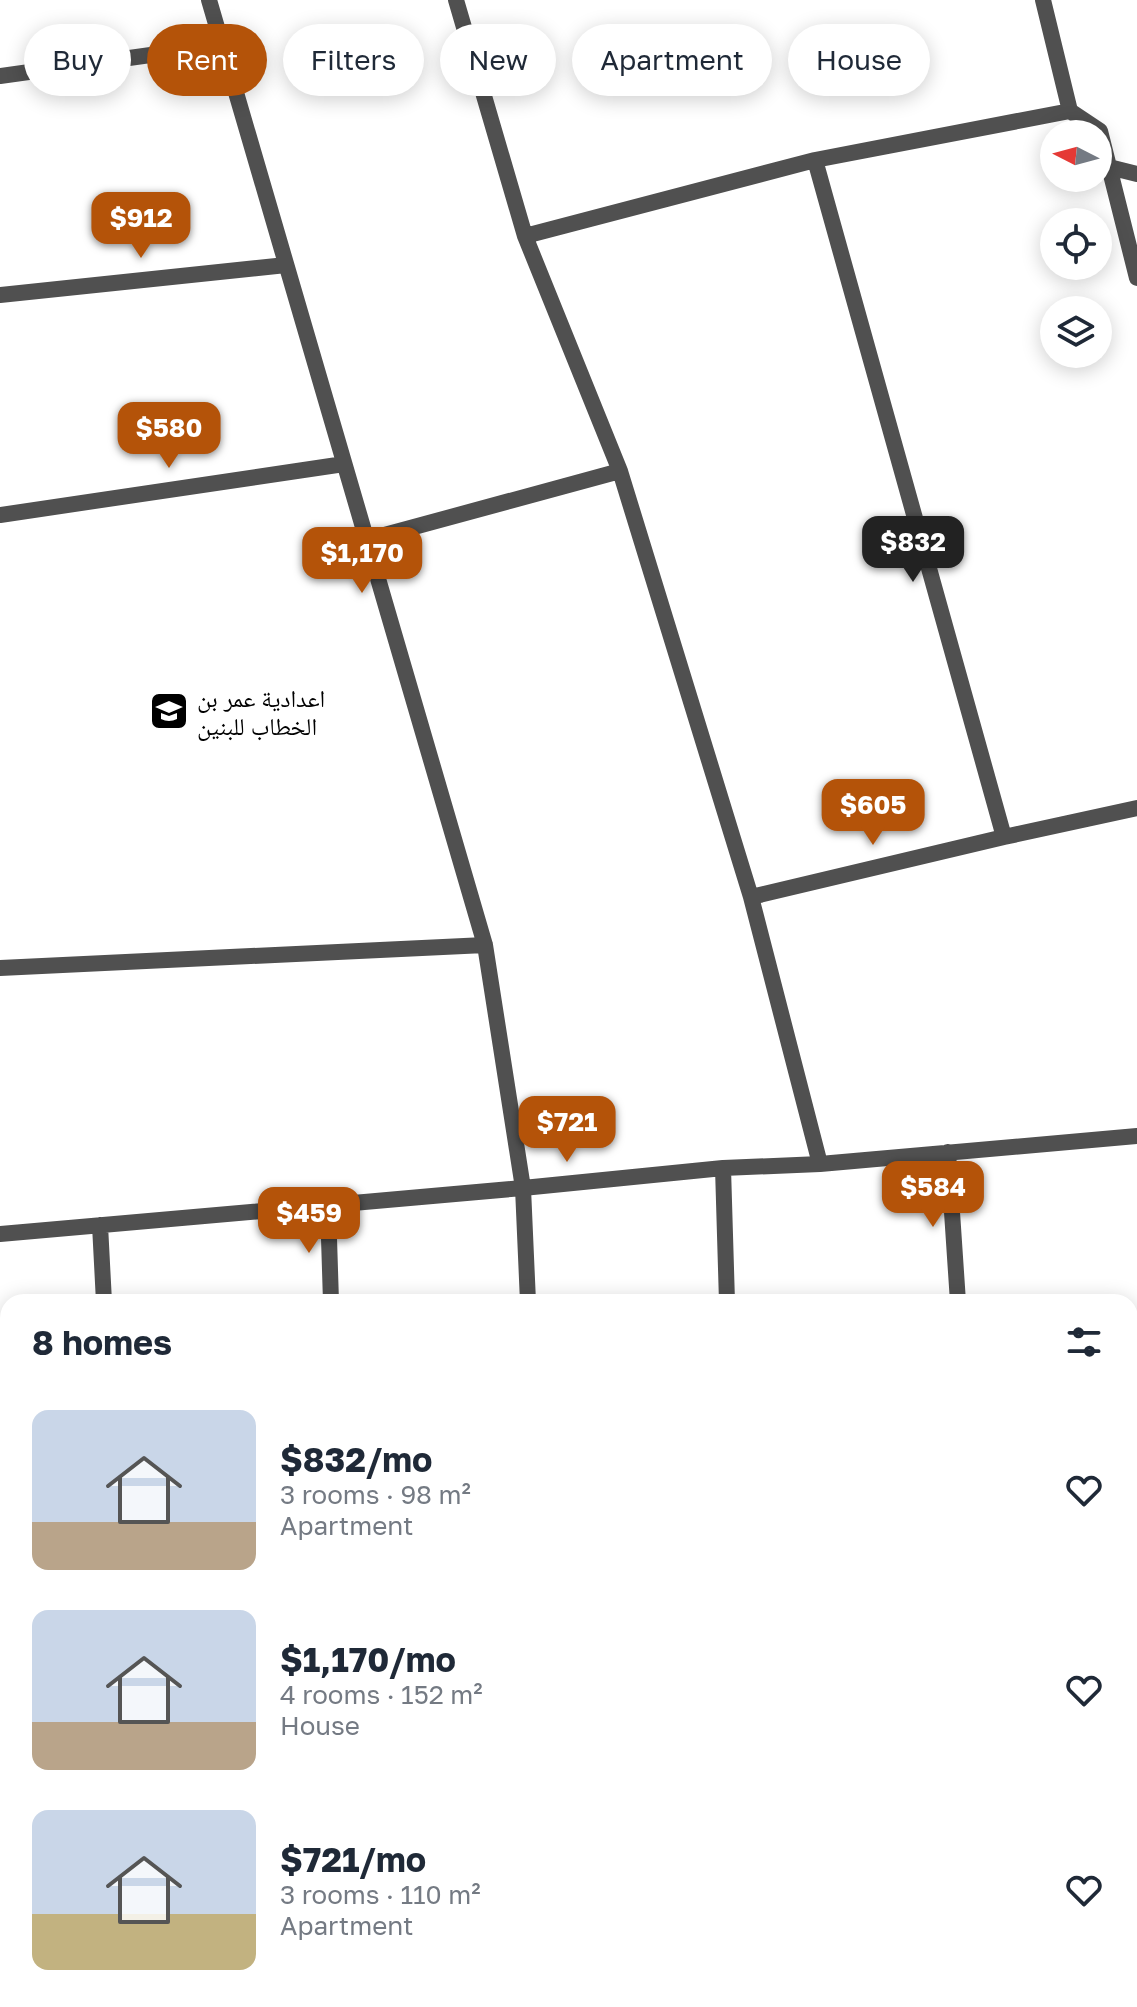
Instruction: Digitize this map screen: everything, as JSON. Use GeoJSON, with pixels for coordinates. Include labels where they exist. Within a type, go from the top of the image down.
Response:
{"type":"FeatureCollection","features":[{"type":"Feature","properties":{"kind":"street"},"geometry":{"type":"LineString","coordinates":[[209,0],[216,24]]}},
{"type":"Feature","properties":{"kind":"street"},"geometry":{"type":"LineString","coordinates":[[456,0],[525,236],[620,471],[751,897],[820,1164]]}},
{"type":"Feature","properties":{"kind":"street"},"geometry":{"type":"LineString","coordinates":[[1043,0],[1070,111],[1084,120]]}},
{"type":"Feature","properties":{"kind":"street"},"geometry":{"type":"LineString","coordinates":[[0,76],[147,55]]}},
{"type":"Feature","properties":{"kind":"street"},"geometry":{"type":"LineString","coordinates":[[237,96],[485,945],[523,1188],[528,1294]]}},
{"type":"Feature","properties":{"kind":"street"},"geometry":{"type":"LineString","coordinates":[[525,236],[815,160],[1070,111]]}},
{"type":"Feature","properties":{"kind":"street"},"geometry":{"type":"LineString","coordinates":[[815,160],[1004,837]]}},
{"type":"Feature","properties":{"kind":"street"},"geometry":{"type":"LineString","coordinates":[[1112,168],[1137,174]]}},
{"type":"Feature","properties":{"kind":"street"},"geometry":{"type":"LineString","coordinates":[[1112,179],[1137,278]]}},
{"type":"Feature","properties":{"kind":"street"},"geometry":{"type":"LineString","coordinates":[[0,295],[286,265]]}},
{"type":"Feature","properties":{"kind":"street"},"geometry":{"type":"LineString","coordinates":[[0,515],[344,464]]}},
{"type":"Feature","properties":{"kind":"street"},"geometry":{"type":"LineString","coordinates":[[366,540],[620,471]]}},
{"type":"Feature","properties":{"kind":"street"},"geometry":{"type":"LineString","coordinates":[[751,897],[1137,808]]}},
{"type":"Feature","properties":{"kind":"street"},"geometry":{"type":"LineString","coordinates":[[0,968],[485,945]]}},
{"type":"Feature","properties":{"kind":"street"},"geometry":{"type":"LineString","coordinates":[[0,1234],[723,1168],[820,1164],[1137,1136]]}},
{"type":"Feature","properties":{"kind":"street"},"geometry":{"type":"LineString","coordinates":[[948,1152],[957,1294]]}},
{"type":"Feature","properties":{"kind":"street"},"geometry":{"type":"LineString","coordinates":[[723,1168],[727,1294]]}},
{"type":"Feature","properties":{"kind":"street"},"geometry":{"type":"LineString","coordinates":[[328,1206],[331,1294]]}},
{"type":"Feature","properties":{"kind":"street"},"geometry":{"type":"LineString","coordinates":[[100,1225],[104,1294]]}},
{"type":"Feature","properties":{"kind":"place","name":"اعدادية عمر بن الخطاب للبنين"},"geometry":{"type":"Point","coordinates":[169,711]}}]}
